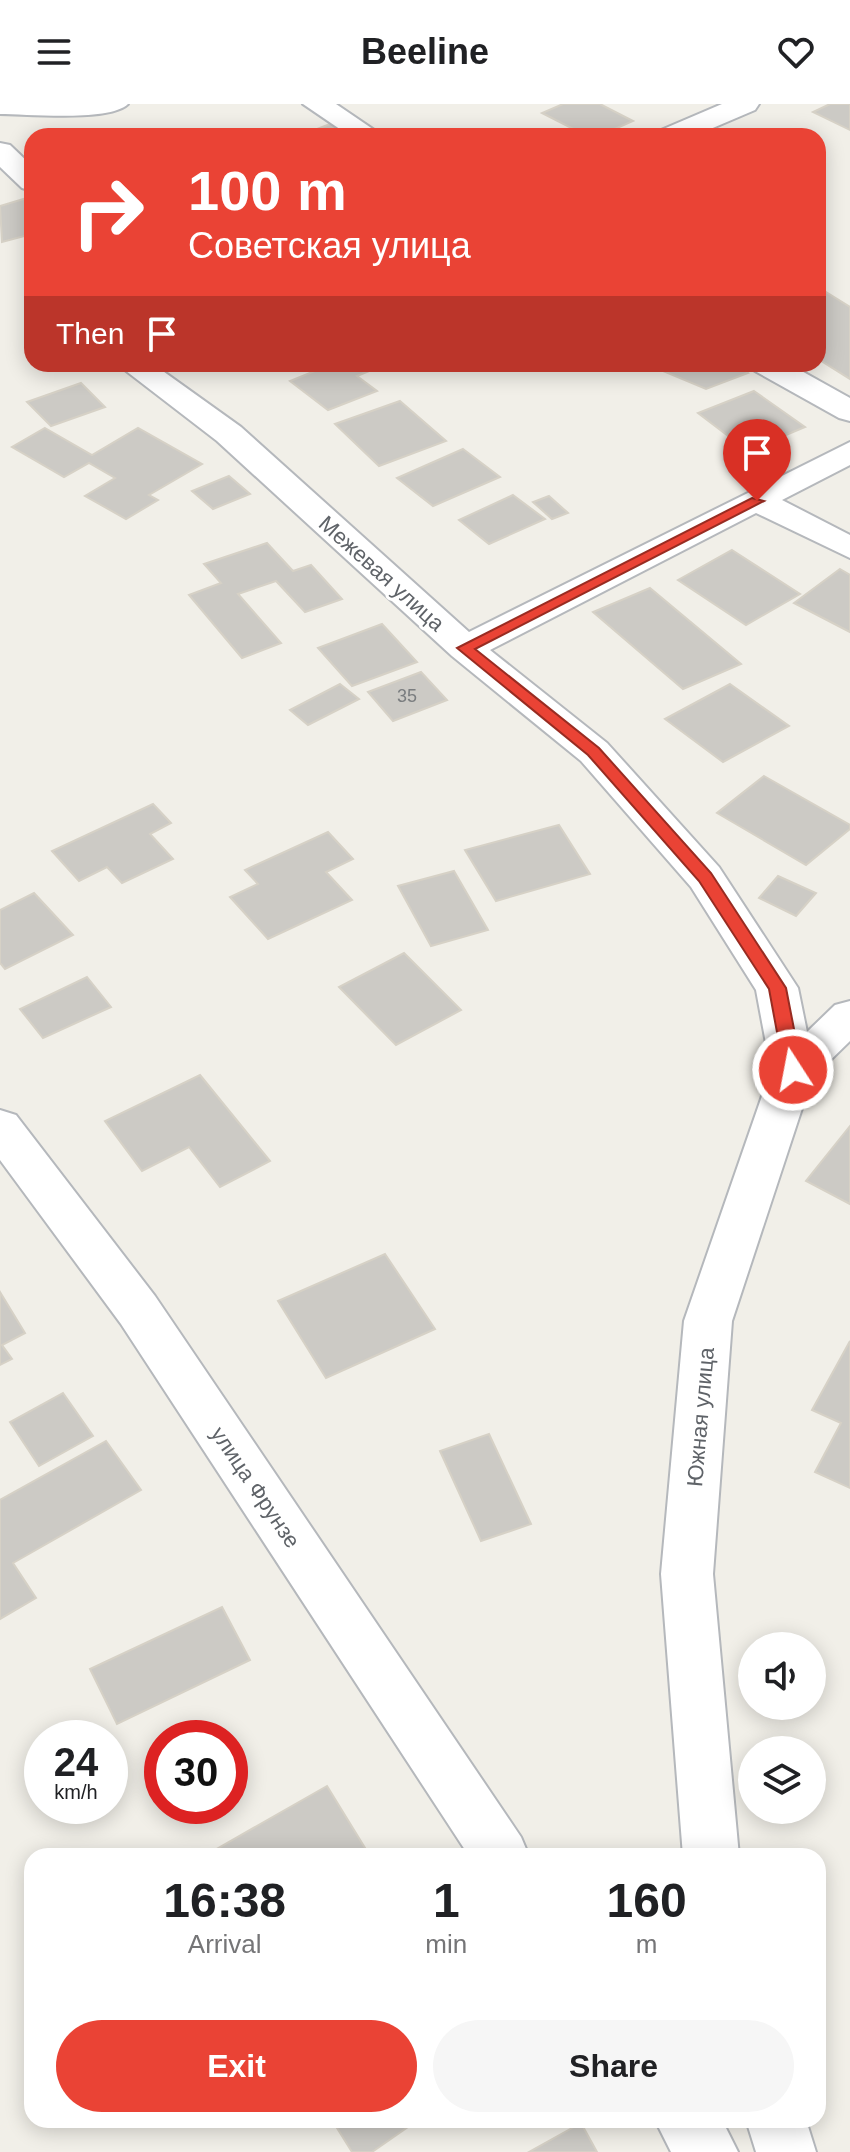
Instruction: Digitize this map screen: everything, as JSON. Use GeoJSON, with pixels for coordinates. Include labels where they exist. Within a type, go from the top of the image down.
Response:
{"type":"FeatureCollection","features":[{"type":"Feature","properties":{"kind":"street"},"geometry":{"type":"LineString","coordinates":[[317,104],[356,128]]}},
{"type":"Feature","properties":{"kind":"street"},"geometry":{"type":"LineString","coordinates":[[690,128],[745,104]]}},
{"type":"Feature","properties":{"kind":"street"},"geometry":{"type":"LineString","coordinates":[[0,151],[24,174]]}},
{"type":"Feature","properties":{"kind":"street","name":"Межевая улица"},"geometry":{"type":"LineString","coordinates":[[144,372],[229,434],[465,648],[594,752],[705,877],[777,988],[793,1070]]}},
{"type":"Feature","properties":{"kind":"street"},"geometry":{"type":"LineString","coordinates":[[780,372],[850,411]]}},
{"type":"Feature","properties":{"kind":"street"},"geometry":{"type":"LineString","coordinates":[[465,648],[850,452]]}},
{"type":"Feature","properties":{"kind":"street"},"geometry":{"type":"LineString","coordinates":[[757,501],[850,548]]}},
{"type":"Feature","properties":{"kind":"street","name":"Южная улица"},"geometry":{"type":"LineString","coordinates":[[710,1848],[687,1574],[708,1321],[793,1070],[850,1016]]}},
{"type":"Feature","properties":{"kind":"street","name":"улица Фрунзе"},"geometry":{"type":"LineString","coordinates":[[0,1127],[138,1310],[496,1848]]}},
{"type":"Feature","properties":{"kind":"street"},"geometry":{"type":"LineString","coordinates":[[691,2128],[708,2152]]}},
{"type":"Feature","properties":{"kind":"street"},"geometry":{"type":"LineString","coordinates":[[778,2128],[786,2152]]}},
{"type":"Feature","properties":{"kind":"lane"},"geometry":{"type":"LineString","coordinates":[[0,108],[84,109],[119,104]]}},
{"type":"Feature","properties":{"kind":"building"},"geometry":{"type":"Polygon","coordinates":[[[563,104],[600,104],[633,121],[617,128],[571,128],[542,113],[563,104]]]}},
{"type":"Feature","properties":{"kind":"building"},"geometry":{"type":"Polygon","coordinates":[[[830,104],[850,104],[850,130],[813,112],[830,104]]]}},
{"type":"Feature","properties":{"kind":"building"},"geometry":{"type":"Polygon","coordinates":[[[340,120],[353,128],[320,128],[340,120]]]}},
{"type":"Feature","properties":{"kind":"building"},"geometry":{"type":"Polygon","coordinates":[[[24,199],[24,236],[2,242],[0,206],[24,199]]]}},
{"type":"Feature","properties":{"kind":"building"},"geometry":{"type":"Polygon","coordinates":[[[826,292],[850,307],[850,379],[826,364],[826,292]]]}},
{"type":"Feature","properties":{"kind":"building"},"geometry":{"type":"Polygon","coordinates":[[[312,372],[367,372],[357,376],[377,391],[328,410],[290,381],[312,372]]]}},
{"type":"Feature","properties":{"kind":"building"},"geometry":{"type":"Polygon","coordinates":[[[665,372],[748,373],[706,389],[665,372]]]}},
{"type":"Feature","properties":{"kind":"building"},"geometry":{"type":"Polygon","coordinates":[[[81,383],[105,407],[51,426],[27,402],[81,383]]]}},
{"type":"Feature","properties":{"kind":"building"},"geometry":{"type":"Polygon","coordinates":[[[754,391],[805,427],[748,451],[698,413],[754,391]]]}},
{"type":"Feature","properties":{"kind":"building"},"geometry":{"type":"Polygon","coordinates":[[[400,401],[446,441],[379,466],[335,424],[400,401]]]}},
{"type":"Feature","properties":{"kind":"building"},"geometry":{"type":"Polygon","coordinates":[[[45,428],[92,455],[138,428],[202,464],[149,495],[158,500],[126,519],[85,496],[115,478],[89,463],[64,477],[12,447],[45,428]]]}},
{"type":"Feature","properties":{"kind":"building"},"geometry":{"type":"Polygon","coordinates":[[[463,449],[500,477],[433,506],[397,478],[463,449]]]}},
{"type":"Feature","properties":{"kind":"building"},"geometry":{"type":"Polygon","coordinates":[[[229,476],[250,494],[213,509],[192,491],[229,476]]]}},
{"type":"Feature","properties":{"kind":"building"},"geometry":{"type":"Polygon","coordinates":[[[513,495],[545,519],[489,544],[459,520],[513,495]]]}},
{"type":"Feature","properties":{"kind":"building"},"geometry":{"type":"Polygon","coordinates":[[[549,496],[568,513],[552,519],[533,502],[549,496]]]}},
{"type":"Feature","properties":{"kind":"building"},"geometry":{"type":"Polygon","coordinates":[[[267,543],[293,571],[311,565],[342,599],[305,612],[276,581],[238,594],[281,643],[242,658],[189,595],[221,583],[204,564],[267,543]]]}},
{"type":"Feature","properties":{"kind":"building"},"geometry":{"type":"Polygon","coordinates":[[[732,550],[800,594],[746,625],[678,580],[732,550]]]}},
{"type":"Feature","properties":{"kind":"building"},"geometry":{"type":"Polygon","coordinates":[[[840,569],[850,575],[850,632],[794,603],[840,569]]]}},
{"type":"Feature","properties":{"kind":"building"},"geometry":{"type":"Polygon","coordinates":[[[650,588],[741,664],[683,689],[593,612],[650,588]]]}},
{"type":"Feature","properties":{"kind":"building"},"geometry":{"type":"Polygon","coordinates":[[[382,624],[417,662],[352,686],[318,648],[382,624]]]}},
{"type":"Feature","properties":{"kind":"building"},"geometry":{"type":"Polygon","coordinates":[[[421,672],[447,700],[393,721],[368,692],[421,672]]]}},
{"type":"Feature","properties":{"kind":"building"},"geometry":{"type":"Polygon","coordinates":[[[340,684],[359,699],[308,725],[290,710],[340,684]]]}},
{"type":"Feature","properties":{"kind":"building"},"geometry":{"type":"Polygon","coordinates":[[[730,684],[789,726],[723,762],[665,719],[730,684]]]}},
{"type":"Feature","properties":{"kind":"building"},"geometry":{"type":"Polygon","coordinates":[[[764,776],[850,825],[850,829],[806,865],[717,813],[764,776]]]}},
{"type":"Feature","properties":{"kind":"building"},"geometry":{"type":"Polygon","coordinates":[[[153,804],[171,823],[150,834],[173,859],[122,883],[107,867],[79,881],[52,851],[153,804]]]}},
{"type":"Feature","properties":{"kind":"building"},"geometry":{"type":"Polygon","coordinates":[[[559,825],[590,874],[496,901],[465,850],[559,825]]]}},
{"type":"Feature","properties":{"kind":"building"},"geometry":{"type":"Polygon","coordinates":[[[328,832],[353,859],[326,872],[352,900],[268,939],[230,897],[258,884],[245,870],[328,832]]]}},
{"type":"Feature","properties":{"kind":"building"},"geometry":{"type":"Polygon","coordinates":[[[454,871],[488,930],[431,946],[398,886],[454,871]]]}},
{"type":"Feature","properties":{"kind":"building"},"geometry":{"type":"Polygon","coordinates":[[[778,876],[816,893],[796,916],[759,898],[778,876]]]}},
{"type":"Feature","properties":{"kind":"building"},"geometry":{"type":"Polygon","coordinates":[[[34,893],[73,935],[5,969],[0,963],[0,910],[34,893]]]}},
{"type":"Feature","properties":{"kind":"building"},"geometry":{"type":"Polygon","coordinates":[[[404,953],[461,1010],[396,1045],[339,987],[404,953]]]}},
{"type":"Feature","properties":{"kind":"building"},"geometry":{"type":"Polygon","coordinates":[[[87,977],[111,1007],[43,1038],[20,1009],[87,977]]]}},
{"type":"Feature","properties":{"kind":"building"},"geometry":{"type":"Polygon","coordinates":[[[200,1075],[270,1161],[220,1187],[189,1147],[142,1171],[105,1121],[200,1075]]]}},
{"type":"Feature","properties":{"kind":"building"},"geometry":{"type":"Polygon","coordinates":[[[850,1126],[850,1204],[806,1181],[850,1126]]]}},
{"type":"Feature","properties":{"kind":"building"},"geometry":{"type":"Polygon","coordinates":[[[385,1254],[435,1329],[326,1378],[278,1301],[385,1254]]]}},
{"type":"Feature","properties":{"kind":"building"},"geometry":{"type":"Polygon","coordinates":[[[0,1292],[25,1333],[2,1345],[12,1359],[0,1365],[0,1292]]]}},
{"type":"Feature","properties":{"kind":"building"},"geometry":{"type":"Polygon","coordinates":[[[850,1341],[850,1488],[815,1472],[841,1423],[812,1410],[850,1341]]]}},
{"type":"Feature","properties":{"kind":"building"},"geometry":{"type":"Polygon","coordinates":[[[63,1393],[93,1436],[39,1466],[10,1422],[63,1393]]]}},
{"type":"Feature","properties":{"kind":"building"},"geometry":{"type":"Polygon","coordinates":[[[489,1434],[531,1524],[481,1541],[440,1451],[489,1434]]]}},
{"type":"Feature","properties":{"kind":"building"},"geometry":{"type":"Polygon","coordinates":[[[106,1441],[141,1490],[13,1563],[36,1598],[0,1619],[0,1500],[106,1441]]]}},
{"type":"Feature","properties":{"kind":"building"},"geometry":{"type":"Polygon","coordinates":[[[222,1607],[250,1660],[125,1720],[115,1720],[90,1669],[222,1607]]]}},
{"type":"Feature","properties":{"kind":"building"},"geometry":{"type":"Polygon","coordinates":[[[327,1786],[365,1848],[218,1848],[327,1786]]]}},
{"type":"Feature","properties":{"kind":"building"},"geometry":{"type":"Polygon","coordinates":[[[337,2128],[406,2128],[372,2152],[352,2152],[337,2128]]]}},
{"type":"Feature","properties":{"kind":"building"},"geometry":{"type":"Polygon","coordinates":[[[572,2128],[584,2128],[597,2152],[529,2152],[572,2128]]]}},
{"type":"Feature","properties":{"kind":"route"},"geometry":{"type":"LineString","coordinates":[[757,501],[465,648],[594,752],[705,877],[777,988],[793,1070]]}}]}
